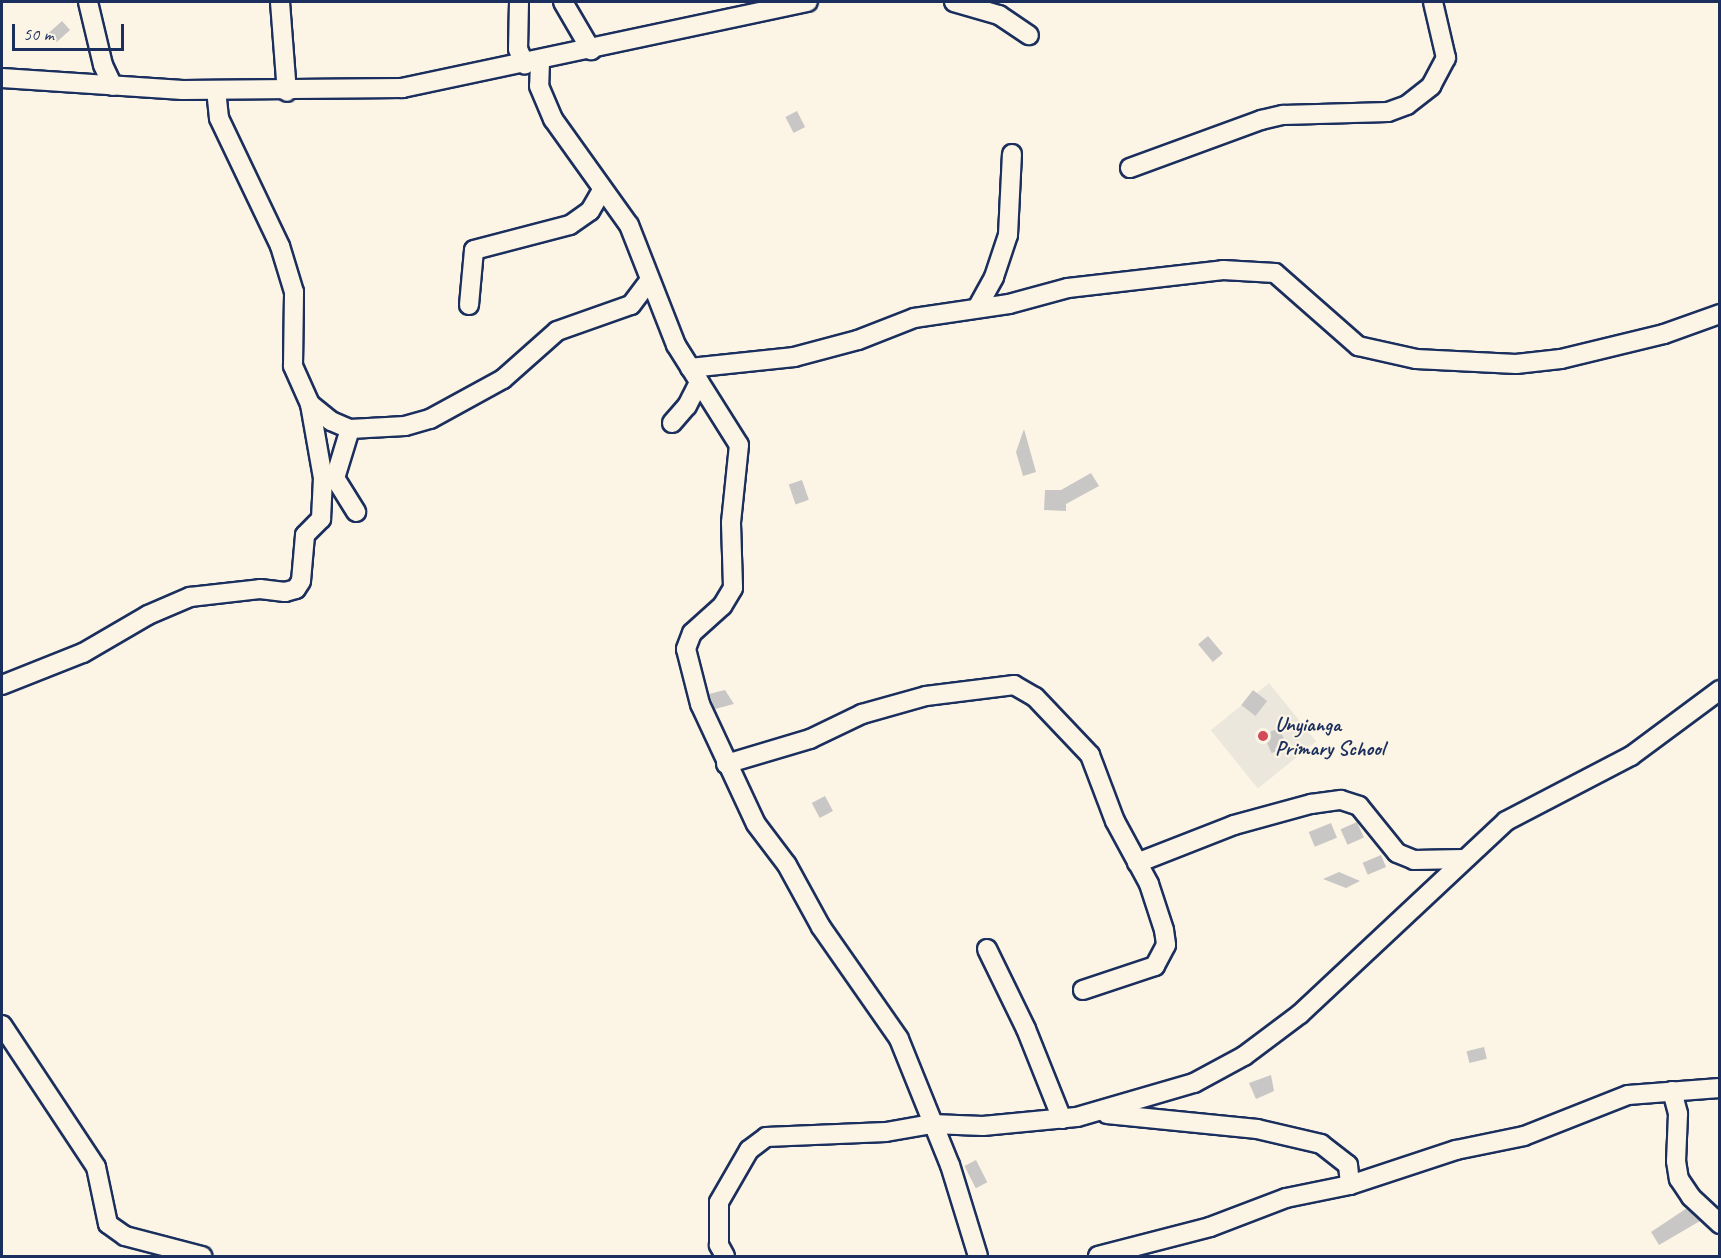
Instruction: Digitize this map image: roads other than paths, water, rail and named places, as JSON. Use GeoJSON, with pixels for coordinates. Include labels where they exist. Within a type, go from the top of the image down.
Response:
{"type":"FeatureCollection","features":[{"type":"Feature","properties":{"kind":"street"},"geometry":{"type":"LineString","coordinates":[[88,2],[103,65],[113,86]]}},
{"type":"Feature","properties":{"kind":"street"},"geometry":{"type":"LineString","coordinates":[[280,2],[287,92]]}},
{"type":"Feature","properties":{"kind":"street"},"geometry":{"type":"LineString","coordinates":[[519,2],[518,49],[533,63],[539,86],[554,119],[628,225],[670,332],[694,375],[730,427],[740,454],[731,523],[733,588],[722,606],[692,633],[686,649],[700,704],[726,764],[756,824],[787,865],[821,927],[899,1039],[950,1165],[978,1257]]}},
{"type":"Feature","properties":{"kind":"street"},"geometry":{"type":"LineString","coordinates":[[563,2],[591,50]]}},
{"type":"Feature","properties":{"kind":"street"},"geometry":{"type":"LineString","coordinates":[[2,78],[113,86],[287,92],[402,88],[533,63],[808,2]]}},
{"type":"Feature","properties":{"kind":"street"},"geometry":{"type":"LineString","coordinates":[[954,2],[999,15],[1029,35]]}},
{"type":"Feature","properties":{"kind":"street"},"geometry":{"type":"LineString","coordinates":[[1130,168],[1261,120],[1306,114],[1379,113],[1407,105],[1431,86],[1446,58],[1444,34],[1433,2]]}},
{"type":"Feature","properties":{"kind":"street"},"geometry":{"type":"LineString","coordinates":[[2,685],[83,653],[148,615],[190,597],[296,589],[301,581],[305,535],[319,523],[321,513],[321,452],[310,404],[293,366],[294,292],[288,268],[219,118],[216,90]]}},
{"type":"Feature","properties":{"kind":"street"},"geometry":{"type":"LineString","coordinates":[[977,308],[994,277],[1008,235],[1012,154]]}},
{"type":"Feature","properties":{"kind":"street"},"geometry":{"type":"LineString","coordinates":[[469,305],[474,249],[570,225],[590,212],[602,190]]}},
{"type":"Feature","properties":{"kind":"street"},"geometry":{"type":"LineString","coordinates":[[694,375],[794,357],[858,340],[914,318],[1009,304],[1068,288],[1195,272],[1264,270],[1282,277],[1341,333],[1374,352],[1516,364],[1631,342],[1719,314]]}},
{"type":"Feature","properties":{"kind":"street"},"geometry":{"type":"LineString","coordinates":[[310,404],[323,416],[350,429],[405,426],[430,419],[503,379],[557,331],[632,305],[650,280]]}},
{"type":"Feature","properties":{"kind":"street"},"geometry":{"type":"LineString","coordinates":[[672,423],[687,406],[694,375]]}},
{"type":"Feature","properties":{"kind":"street"},"geometry":{"type":"LineString","coordinates":[[350,429],[335,478],[356,512]]}},
{"type":"Feature","properties":{"kind":"street"},"geometry":{"type":"LineString","coordinates":[[726,764],[810,739],[862,714],[896,704],[945,693],[1014,684],[1050,709],[1083,745],[1115,821],[1149,884],[1164,930],[1162,957],[1155,966],[1083,990]]}},
{"type":"Feature","properties":{"kind":"street"},"geometry":{"type":"LineString","coordinates":[[725,1257],[719,1245],[719,1202],[731,1177],[758,1142],[766,1137],[886,1132],[932,1124],[982,1126],[1062,1119],[1097,1113],[1194,1083],[1263,1043],[1382,942],[1464,859],[1506,821],[1631,756],[1719,690]]}},
{"type":"Feature","properties":{"kind":"street"},"geometry":{"type":"LineString","coordinates":[[1137,863],[1234,825],[1311,804],[1341,800],[1359,806],[1397,853],[1414,860],[1464,859]]}},
{"type":"Feature","properties":{"kind":"street"},"geometry":{"type":"LineString","coordinates":[[987,949],[1026,1029],[1062,1119]]}},
{"type":"Feature","properties":{"kind":"street"},"geometry":{"type":"LineString","coordinates":[[2,1025],[96,1167],[108,1224],[125,1236],[202,1257]]}},
{"type":"Feature","properties":{"kind":"street"},"geometry":{"type":"LineString","coordinates":[[1098,1257],[1210,1227],[1286,1198],[1350,1185],[1456,1150],[1524,1136],[1628,1095],[1719,1088]]}},
{"type":"Feature","properties":{"kind":"street"},"geometry":{"type":"LineString","coordinates":[[1672,1091],[1678,1114],[1676,1161],[1679,1179],[1691,1197],[1719,1224]]}},
{"type":"Feature","properties":{"kind":"street"},"geometry":{"type":"LineString","coordinates":[[1097,1113],[1291,1135],[1321,1144],[1338,1154],[1348,1166],[1350,1185]]}},
{"type":"Feature","properties":{"kind":"place","name":"Unyianga Primary School"},"geometry":{"type":"Point","coordinates":[1263,736]}}]}
